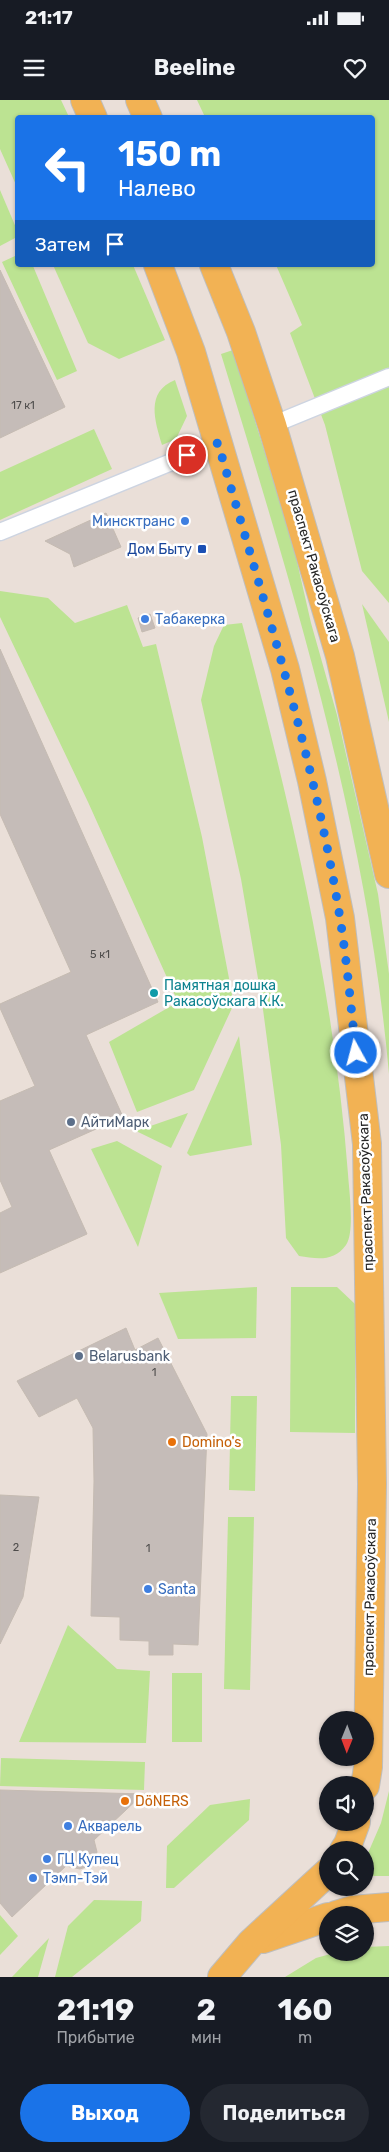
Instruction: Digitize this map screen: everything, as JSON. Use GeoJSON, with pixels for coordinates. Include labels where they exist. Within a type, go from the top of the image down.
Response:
{"type":"FeatureCollection","features":[{"type":"Feature","properties":{"kind":"main road"},"geometry":{"type":"LineString","coordinates":[[85,100],[92,115]]}},
{"type":"Feature","properties":{"kind":"main road"},"geometry":{"type":"LineString","coordinates":[[140,100],[147,115]]}},
{"type":"Feature","properties":{"kind":"main road","name":"праспект Ракасоўскага"},"geometry":{"type":"LineString","coordinates":[[159,267],[191,352],[284,669],[312,781],[340,918],[367,1144],[372,1484],[367,1776]]}},
{"type":"Feature","properties":{"kind":"main road","name":"праспект Ракасоўскага"},"geometry":{"type":"LineString","coordinates":[[215,267],[241,332],[272,425],[340,656],[389,874]]}},
{"type":"Feature","properties":{"kind":"main road"},"geometry":{"type":"LineString","coordinates":[[222,1977],[251,1943],[319,1880]]}},
{"type":"Feature","properties":{"kind":"main road"},"geometry":{"type":"LineString","coordinates":[[374,1908],[389,1907]]}},
{"type":"Feature","properties":{"kind":"main road"},"geometry":{"type":"LineString","coordinates":[[251,1943],[319,1920]]}},
{"type":"Feature","properties":{"kind":"lane"},"geometry":{"type":"LineString","coordinates":[[272,425],[389,377]]}},
{"type":"Feature","properties":{"kind":"lane"},"geometry":{"type":"LineString","coordinates":[[0,532],[218,443]]}},
{"type":"Feature","properties":{"kind":"green space"},"geometry":{"type":"Polygon","coordinates":[[[0,100],[61,100],[68,115],[15,115],[15,183],[0,149],[0,100]]]}},
{"type":"Feature","properties":{"kind":"green space"},"geometry":{"type":"Polygon","coordinates":[[[197,100],[389,100],[389,603],[362,571],[325,425],[290,333],[302,325],[277,267],[375,267],[375,115],[204,115],[197,100]]]}},
{"type":"Feature","properties":{"kind":"green space"},"geometry":{"type":"Polygon","coordinates":[[[0,190],[15,225],[15,238],[0,246],[0,190]]]}},
{"type":"Feature","properties":{"kind":"green space"},"geometry":{"type":"Polygon","coordinates":[[[15,256],[15,267],[33,267],[77,371],[57,380],[2,262],[15,256]]]}},
{"type":"Feature","properties":{"kind":"green space"},"geometry":{"type":"Polygon","coordinates":[[[54,267],[134,267],[165,340],[119,359],[88,343],[54,267]]]}},
{"type":"Feature","properties":{"kind":"green space"},"geometry":{"type":"Polygon","coordinates":[[[233,350],[292,540],[311,623],[337,715],[378,894],[389,974],[389,1074],[364,890],[345,800],[300,620],[221,354],[233,350]]]}},
{"type":"Feature","properties":{"kind":"green space"},"geometry":{"type":"Polygon","coordinates":[[[175,380],[187,416],[176,439],[162,445],[155,417],[156,400],[159,392],[175,380]]]}},
{"type":"Feature","properties":{"kind":"green space"},"geometry":{"type":"Polygon","coordinates":[[[94,429],[112,469],[0,520],[0,472],[94,429]]]}},
{"type":"Feature","properties":{"kind":"green space"},"geometry":{"type":"Polygon","coordinates":[[[0,591],[48,598],[75,623],[127,605],[143,647],[156,644],[202,837],[232,994],[232,1008],[194,1090],[137,1112],[109,1042],[178,1002],[88,802],[0,617],[0,591]]]}},
{"type":"Feature","properties":{"kind":"green space"},"geometry":{"type":"Polygon","coordinates":[[[362,604],[389,642],[389,722],[362,604]]]}},
{"type":"Feature","properties":{"kind":"green space"},"geometry":{"type":"Polygon","coordinates":[[[242,623],[293,827],[321,965],[332,1035],[341,1104],[351,1221],[349,1239],[346,1245],[336,1254],[325,1258],[299,1256],[286,1238],[281,1145],[262,1002],[241,879],[201,700],[214,646],[224,625],[242,623]]]}},
{"type":"Feature","properties":{"kind":"green space"},"geometry":{"type":"Polygon","coordinates":[[[239,1036],[252,1145],[190,1156],[187,1153],[239,1036]]]}},
{"type":"Feature","properties":{"kind":"green space"},"geometry":{"type":"Polygon","coordinates":[[[188,1113],[171,1148],[136,1131],[188,1113]]]}},
{"type":"Feature","properties":{"kind":"green space"},"geometry":{"type":"Polygon","coordinates":[[[117,1141],[162,1166],[138,1247],[91,1149],[117,1141]]]}},
{"type":"Feature","properties":{"kind":"green space"},"geometry":{"type":"Polygon","coordinates":[[[257,1287],[256,1338],[178,1339],[159,1293],[257,1287]]]}},
{"type":"Feature","properties":{"kind":"green space"},"geometry":{"type":"Polygon","coordinates":[[[291,1287],[337,1287],[355,1304],[355,1433],[290,1432],[291,1287]]]}},
{"type":"Feature","properties":{"kind":"green space"},"geometry":{"type":"Polygon","coordinates":[[[231,1396],[257,1396],[255,1491],[229,1490],[231,1396]]]}},
{"type":"Feature","properties":{"kind":"green space"},"geometry":{"type":"Polygon","coordinates":[[[228,1517],[254,1517],[250,1690],[224,1689],[228,1517]]]}},
{"type":"Feature","properties":{"kind":"green space"},"geometry":{"type":"Polygon","coordinates":[[[68,1625],[117,1669],[150,1671],[146,1743],[19,1742],[68,1625]]]}},
{"type":"Feature","properties":{"kind":"green space"},"geometry":{"type":"Polygon","coordinates":[[[172,1673],[202,1673],[202,1742],[172,1742],[172,1673]]]}},
{"type":"Feature","properties":{"kind":"green space"},"geometry":{"type":"Polygon","coordinates":[[[1,1758],[145,1762],[144,1790],[0,1786],[1,1758]]]}},
{"type":"Feature","properties":{"kind":"green space"},"geometry":{"type":"Polygon","coordinates":[[[389,1791],[389,1876],[374,1876],[373,1841],[381,1823],[389,1791]]]}},
{"type":"Feature","properties":{"kind":"green space"},"geometry":{"type":"Polygon","coordinates":[[[250,1799],[249,1820],[174,1888],[166,1888],[167,1846],[210,1805],[250,1799]]]}},
{"type":"Feature","properties":{"kind":"green space"},"geometry":{"type":"Polygon","coordinates":[[[94,1900],[142,1901],[141,1921],[72,1977],[55,1977],[68,1926],[94,1900]]]}},
{"type":"Feature","properties":{"kind":"green space"},"geometry":{"type":"Polygon","coordinates":[[[0,1915],[18,1936],[0,1955],[0,1915]]]}},
{"type":"Feature","properties":{"kind":"green space"},"geometry":{"type":"Polygon","coordinates":[[[49,1938],[38,1977],[12,1977],[49,1938]]]}},
{"type":"Feature","properties":{"kind":"green space"},"geometry":{"type":"Polygon","coordinates":[[[389,1946],[389,1977],[285,1977],[319,1957],[319,1961],[374,1961],[374,1947],[389,1946]]]}},
{"type":"Feature","properties":{"kind":"building"},"geometry":{"type":"Polygon","coordinates":[[[0,270],[65,407],[0,438],[0,270]]]}},
{"type":"Feature","properties":{"kind":"building"},"geometry":{"type":"Polygon","coordinates":[[[106,513],[121,547],[74,567],[70,554],[45,541],[106,513]]]}},
{"type":"Feature","properties":{"kind":"building"},"geometry":{"type":"Polygon","coordinates":[[[150,614],[155,628],[142,632],[138,618],[150,614]]]}},
{"type":"Feature","properties":{"kind":"building"},"geometry":{"type":"Polygon","coordinates":[[[0,649],[158,1002],[86,1035],[123,1117],[49,1150],[87,1234],[0,1273],[0,1213],[12,1207],[0,1180],[0,1101],[35,1086],[0,1008],[0,1004],[71,972],[0,814],[0,649]]]}},
{"type":"Feature","properties":{"kind":"building"},"geometry":{"type":"Polygon","coordinates":[[[126,1328],[135,1350],[158,1338],[207,1434],[198,1645],[173,1644],[173,1655],[149,1655],[149,1641],[120,1640],[120,1617],[91,1616],[94,1481],[93,1428],[77,1398],[39,1417],[17,1381],[126,1328]]]}},
{"type":"Feature","properties":{"kind":"building"},"geometry":{"type":"Polygon","coordinates":[[[0,1495],[39,1497],[23,1597],[0,1644],[0,1495]]]}},
{"type":"Feature","properties":{"kind":"building","name":"ГЦ Купец"},"geometry":{"type":"Polygon","coordinates":[[[0,1790],[143,1794],[94,1840],[97,1852],[92,1865],[80,1869],[66,1866],[12,1917],[0,1903],[0,1790]]]}},
{"type":"Feature","properties":{"kind":"place","name":"Минсктранс"},"geometry":{"type":"Point","coordinates":[185,521]}},
{"type":"Feature","properties":{"kind":"place","name":"Дом Быту"},"geometry":{"type":"Point","coordinates":[202,549]}},
{"type":"Feature","properties":{"kind":"place","name":"Табакерка"},"geometry":{"type":"Point","coordinates":[145,619]}},
{"type":"Feature","properties":{"kind":"place","name":"Памятная дошка Ракасоўскага К.К."},"geometry":{"type":"Point","coordinates":[154,993]}},
{"type":"Feature","properties":{"kind":"place","name":"АйтиМарк"},"geometry":{"type":"Point","coordinates":[71,1122]}},
{"type":"Feature","properties":{"kind":"place","name":"Belarusbank"},"geometry":{"type":"Point","coordinates":[79,1356]}},
{"type":"Feature","properties":{"kind":"place","name":"Domino's"},"geometry":{"type":"Point","coordinates":[172,1442]}},
{"type":"Feature","properties":{"kind":"place","name":"Santa"},"geometry":{"type":"Point","coordinates":[148,1589]}},
{"type":"Feature","properties":{"kind":"place","name":"DöNERS"},"geometry":{"type":"Point","coordinates":[125,1801]}},
{"type":"Feature","properties":{"kind":"place","name":"Акварель"},"geometry":{"type":"Point","coordinates":[68,1826]}},
{"type":"Feature","properties":{"kind":"place","name":"ГЦ Купец"},"geometry":{"type":"Point","coordinates":[47,1859]}},
{"type":"Feature","properties":{"kind":"place","name":"Тэмп-Тэй"},"geometry":{"type":"Point","coordinates":[33,1878]}},
{"type":"Feature","properties":{"kind":"route"},"geometry":{"type":"LineString","coordinates":[[187,455],[218,443],[284,669],[312,781],[340,918],[356,1053]]}}]}
